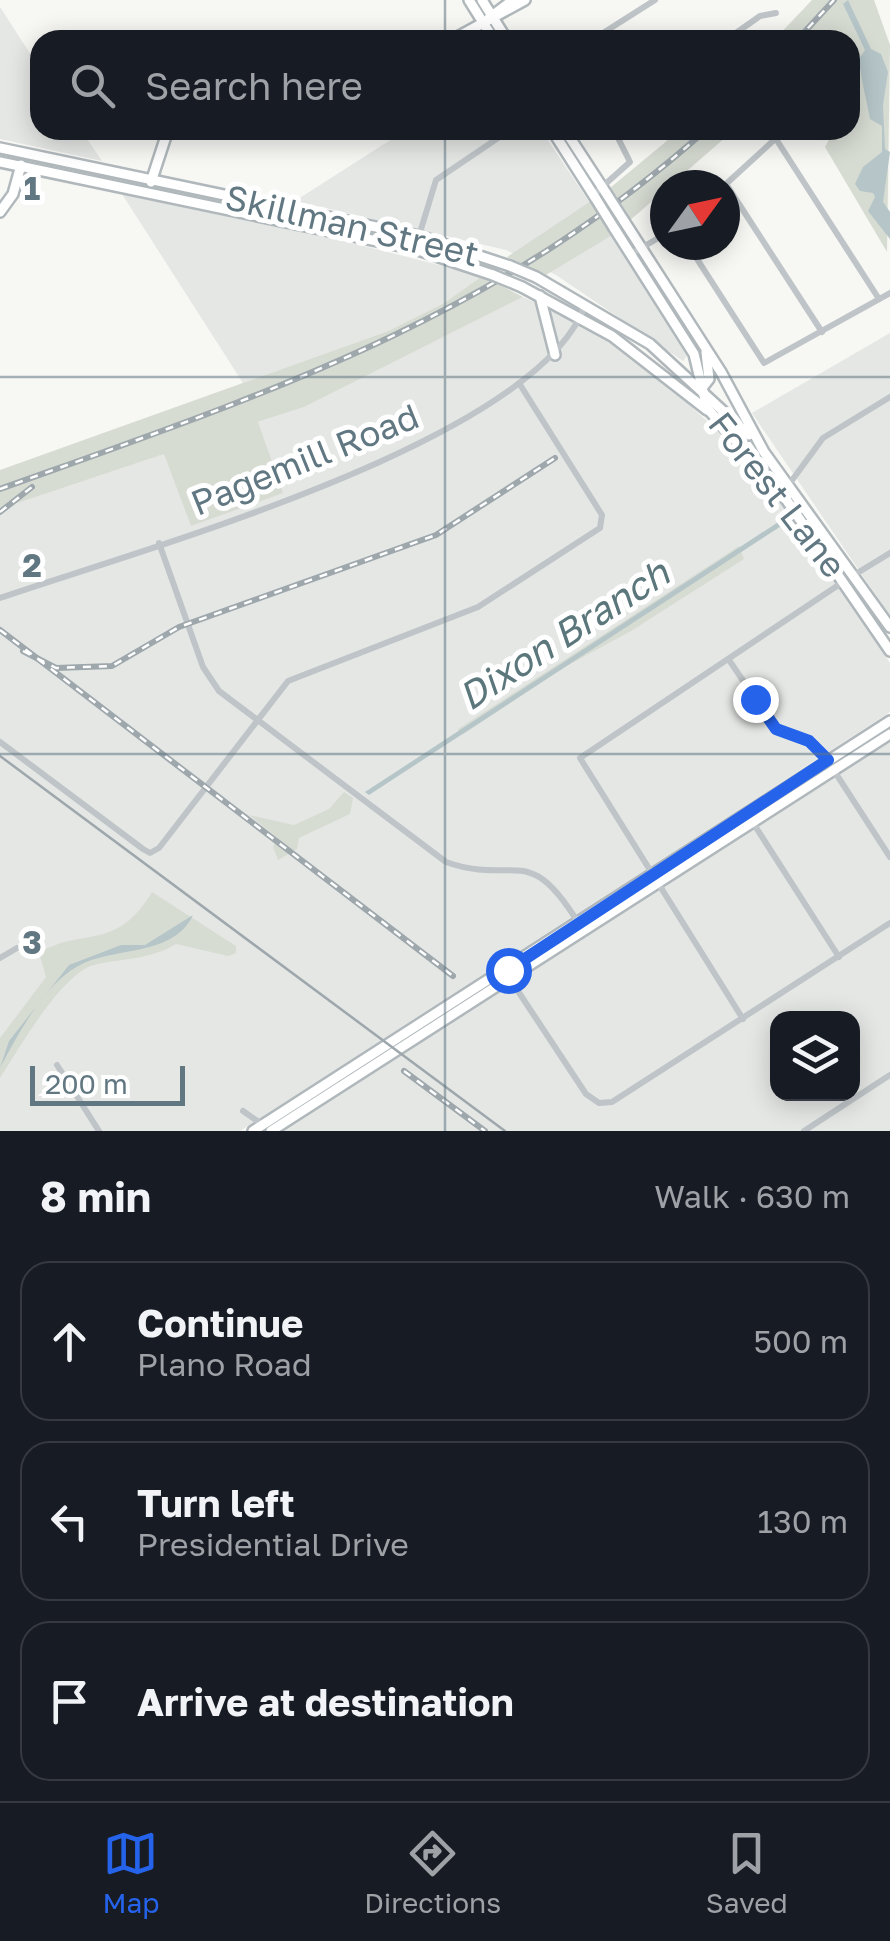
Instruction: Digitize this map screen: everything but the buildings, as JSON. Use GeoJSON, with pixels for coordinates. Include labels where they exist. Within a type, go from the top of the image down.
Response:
{"type":"FeatureCollection","features":[{"type":"Feature","properties":{"kind":"main road"},"geometry":{"type":"LineString","coordinates":[[469,0],[488,30]]}},
{"type":"Feature","properties":{"kind":"main road"},"geometry":{"type":"LineString","coordinates":[[482,0],[501,30]]}},
{"type":"Feature","properties":{"kind":"main road"},"geometry":{"type":"LineString","coordinates":[[472,30],[513,0]]}},
{"type":"Feature","properties":{"kind":"main road"},"geometry":{"type":"LineString","coordinates":[[493,17],[525,0]]}},
{"type":"Feature","properties":{"kind":"main road"},"geometry":{"type":"LineString","coordinates":[[148,194],[165,140]]}},
{"type":"Feature","properties":{"kind":"main road","name":"Forest Lane"},"geometry":{"type":"LineString","coordinates":[[559,140],[624,222],[636,252],[694,354],[712,415],[782,492],[890,651]]}},
{"type":"Feature","properties":{"kind":"main road","name":"Forest Lane"},"geometry":{"type":"LineString","coordinates":[[570,140],[614,228],[691,327],[764,452],[890,627]]}},
{"type":"Feature","properties":{"kind":"main road","name":"Skillman Street"},"geometry":{"type":"LineString","coordinates":[[0,148],[419,236],[480,254],[586,303],[678,366],[764,452]]}},
{"type":"Feature","properties":{"kind":"main road"},"geometry":{"type":"LineString","coordinates":[[0,212],[12,194],[24,152]]}},
{"type":"Feature","properties":{"kind":"main road","name":"Skillman Street"},"geometry":{"type":"LineString","coordinates":[[0,162],[415,249],[475,268],[581,316],[712,415]]}},
{"type":"Feature","properties":{"kind":"main road"},"geometry":{"type":"LineString","coordinates":[[283,221],[286,208]]}},
{"type":"Feature","properties":{"kind":"main road"},"geometry":{"type":"LineString","coordinates":[[475,268],[480,254]]}},
{"type":"Feature","properties":{"kind":"main road"},"geometry":{"type":"LineString","coordinates":[[540,296],[555,355]]}},
{"type":"Feature","properties":{"kind":"main road"},"geometry":{"type":"LineString","coordinates":[[666,307],[673,308],[691,327]]}},
{"type":"Feature","properties":{"kind":"main road"},"geometry":{"type":"LineString","coordinates":[[681,388],[702,388],[709,380],[706,349]]}},
{"type":"Feature","properties":{"kind":"main road"},"geometry":{"type":"LineString","coordinates":[[678,366],[689,364],[694,354]]}},
{"type":"Feature","properties":{"kind":"main road"},"geometry":{"type":"LineString","coordinates":[[782,492],[790,483]]}},
{"type":"Feature","properties":{"kind":"main road"},"geometry":{"type":"LineString","coordinates":[[844,582],[854,574]]}},
{"type":"Feature","properties":{"kind":"main road"},"geometry":{"type":"LineString","coordinates":[[252,1131],[270,1129],[508,976],[751,819],[890,720]]}},
{"type":"Feature","properties":{"kind":"main road"},"geometry":{"type":"LineString","coordinates":[[831,765],[890,734]]}},
{"type":"Feature","properties":{"kind":"street"},"geometry":{"type":"LineString","coordinates":[[608,30],[655,0]]}},
{"type":"Feature","properties":{"kind":"street"},"geometry":{"type":"LineString","coordinates":[[740,30],[760,16],[776,13]]}},
{"type":"Feature","properties":{"kind":"street"},"geometry":{"type":"LineString","coordinates":[[415,249],[436,180],[495,140]]}},
{"type":"Feature","properties":{"kind":"street"},"geometry":{"type":"LineString","coordinates":[[599,193],[630,162],[619,140]]}},
{"type":"Feature","properties":{"kind":"street"},"geometry":{"type":"LineString","coordinates":[[740,172],[775,140]]}},
{"type":"Feature","properties":{"kind":"street"},"geometry":{"type":"LineString","coordinates":[[777,140],[879,299]]}},
{"type":"Feature","properties":{"kind":"street"},"geometry":{"type":"LineString","coordinates":[[740,206],[822,332]]}},
{"type":"Feature","properties":{"kind":"street"},"geometry":{"type":"LineString","coordinates":[[636,252],[650,243]]}},
{"type":"Feature","properties":{"kind":"street"},"geometry":{"type":"LineString","coordinates":[[698,260],[764,363],[890,293]]}},
{"type":"Feature","properties":{"kind":"street","name":"Pagemill Road"},"geometry":{"type":"LineString","coordinates":[[0,598],[407,453],[519,383],[555,355],[586,303]]}},
{"type":"Feature","properties":{"kind":"street"},"geometry":{"type":"LineString","coordinates":[[0,742],[150,853],[160,848],[288,681],[478,607],[600,528],[605,520],[602,514],[519,383]]}},
{"type":"Feature","properties":{"kind":"street"},"geometry":{"type":"LineString","coordinates":[[790,483],[823,438],[890,397]]}},
{"type":"Feature","properties":{"kind":"street"},"geometry":{"type":"LineString","coordinates":[[159,543],[204,668],[220,691],[446,862],[474,869],[516,868],[542,877],[582,928]]}},
{"type":"Feature","properties":{"kind":"street"},"geometry":{"type":"LineString","coordinates":[[854,574],[890,553]]}},
{"type":"Feature","properties":{"kind":"street"},"geometry":{"type":"LineString","coordinates":[[743,1019],[580,758],[844,582]]}},
{"type":"Feature","properties":{"kind":"street"},"geometry":{"type":"LineString","coordinates":[[729,660],[774,728],[809,741],[831,765],[890,857]]}},
{"type":"Feature","properties":{"kind":"street"},"geometry":{"type":"LineString","coordinates":[[751,819],[839,956]]}},
{"type":"Feature","properties":{"kind":"street"},"geometry":{"type":"LineString","coordinates":[[508,976],[586,1094],[599,1103],[612,1102],[890,923]]}},
{"type":"Feature","properties":{"kind":"street"},"geometry":{"type":"LineString","coordinates":[[0,958],[16,948]]}},
{"type":"Feature","properties":{"kind":"street"},"geometry":{"type":"LineString","coordinates":[[56,1065],[100,1131]]}},
{"type":"Feature","properties":{"kind":"street"},"geometry":{"type":"LineString","coordinates":[[804,1131],[890,1076]]}},
{"type":"Feature","properties":{"kind":"street"},"geometry":{"type":"LineString","coordinates":[[243,1111],[270,1129]]}},
{"type":"Feature","properties":{"kind":"shaded area"},"geometry":{"type":"Polygon","coordinates":[[[812,0],[874,0],[890,45],[887,252],[825,147],[829,140],[860,140],[860,30],[784,30],[812,0]]]}},
{"type":"Feature","properties":{"kind":"shaded area"},"geometry":{"type":"Polygon","coordinates":[[[848,0],[871,49],[881,54],[888,72],[883,105],[885,149],[890,152],[883,202],[890,212],[890,239],[868,211],[873,193],[860,191],[855,184],[863,167],[882,152],[882,126],[870,119],[860,66],[865,50],[860,30],[855,30],[843,4],[848,0]]]}},
{"type":"Feature","properties":{"kind":"shaded area"},"geometry":{"type":"Polygon","coordinates":[[[0,7],[30,54],[30,140],[88,140],[102,161],[0,139],[0,7]]]}},
{"type":"Feature","properties":{"kind":"shaded area"},"geometry":{"type":"Polygon","coordinates":[[[390,140],[548,140],[690,352],[683,361],[556,275],[506,250],[295,201],[390,140]]]}},
{"type":"Feature","properties":{"kind":"shaded area"},"geometry":{"type":"Polygon","coordinates":[[[668,140],[722,140],[688,170],[650,170],[650,203],[628,222],[610,188],[668,140]]]}},
{"type":"Feature","properties":{"kind":"shaded area"},"geometry":{"type":"Polygon","coordinates":[[[122,194],[360,245],[482,276],[444,303],[388,331],[243,383],[122,194]]]}},
{"type":"Feature","properties":{"kind":"shaded area"},"geometry":{"type":"Polygon","coordinates":[[[591,201],[614,234],[546,275],[507,257],[591,201]]]}},
{"type":"Feature","properties":{"kind":"shaded area"},"geometry":{"type":"Polygon","coordinates":[[[482,276],[523,297],[304,407],[258,422],[283,493],[191,526],[164,454],[0,509],[0,470],[388,331],[444,303],[482,276]]]}},
{"type":"Feature","properties":{"kind":"shaded area"},"geometry":{"type":"Polygon","coordinates":[[[523,297],[587,326],[647,366],[719,432],[785,508],[890,663],[890,712],[240,1131],[0,1131],[0,509],[303,407],[523,297]]]}},
{"type":"Feature","properties":{"kind":"shaded area"},"geometry":{"type":"Polygon","coordinates":[[[890,333],[890,616],[752,413],[890,333]]]}},
{"type":"Feature","properties":{"kind":"shaded area"},"geometry":{"type":"Polygon","coordinates":[[[786,517],[789,521],[369,795],[365,792],[786,517]]]}},
{"type":"Feature","properties":{"kind":"shaded area"},"geometry":{"type":"Polygon","coordinates":[[[739,546],[744,559],[631,631],[563,668],[462,735],[458,729],[739,546]]]}},
{"type":"Feature","properties":{"kind":"shaded area"},"geometry":{"type":"Polygon","coordinates":[[[890,742],[890,1131],[282,1131],[890,742]]]}},
{"type":"Feature","properties":{"kind":"shaded area"},"geometry":{"type":"Polygon","coordinates":[[[344,792],[353,798],[350,814],[299,838],[297,849],[278,860],[273,847],[278,838],[249,815],[294,825],[329,809],[344,792]]]}},
{"type":"Feature","properties":{"kind":"shaded area"},"geometry":{"type":"Polygon","coordinates":[[[152,892],[236,946],[236,953],[228,956],[176,944],[156,953],[81,971],[42,1014],[0,1078],[0,1038],[46,977],[39,953],[55,945],[112,931],[138,911],[152,892]]]}},
{"type":"Feature","properties":{"kind":"shaded area"},"geometry":{"type":"Polygon","coordinates":[[[193,915],[173,938],[82,964],[45,995],[69,965],[121,945],[145,945],[193,915]]]}},
{"type":"Feature","properties":{"kind":"shaded area"},"geometry":{"type":"Polygon","coordinates":[[[45,996],[24,1025],[0,1068],[9,1041],[45,996]]]}},
{"type":"Feature","properties":{"kind":"tram line"},"geometry":{"type":"LineString","coordinates":[[0,756],[505,1131]]}},
{"type":"Feature","properties":{"kind":"railway"},"geometry":{"type":"LineString","coordinates":[[806,30],[834,0]]}},
{"type":"Feature","properties":{"kind":"railway"},"geometry":{"type":"LineString","coordinates":[[0,489],[283,384],[458,303],[542,254],[625,197],[694,140]]}},
{"type":"Feature","properties":{"kind":"railway"},"geometry":{"type":"LineString","coordinates":[[23,651],[56,668],[112,666],[179,627],[436,535],[555,458]]}},
{"type":"Feature","properties":{"kind":"railway"},"geometry":{"type":"LineString","coordinates":[[0,512],[32,487]]}},
{"type":"Feature","properties":{"kind":"railway"},"geometry":{"type":"LineString","coordinates":[[0,630],[453,976]]}},
{"type":"Feature","properties":{"kind":"railway"},"geometry":{"type":"LineString","coordinates":[[404,1071],[485,1131]]}},
{"type":"Feature","properties":{"kind":"route"},"geometry":{"type":"LineString","coordinates":[[508,970],[828,760],[809,741],[776,729],[755,699]]}},
{"type":"Feature","properties":{"kind":"water label","name":"Dixon Branch"},"geometry":{"type":"Point","coordinates":[564,635]}}]}
